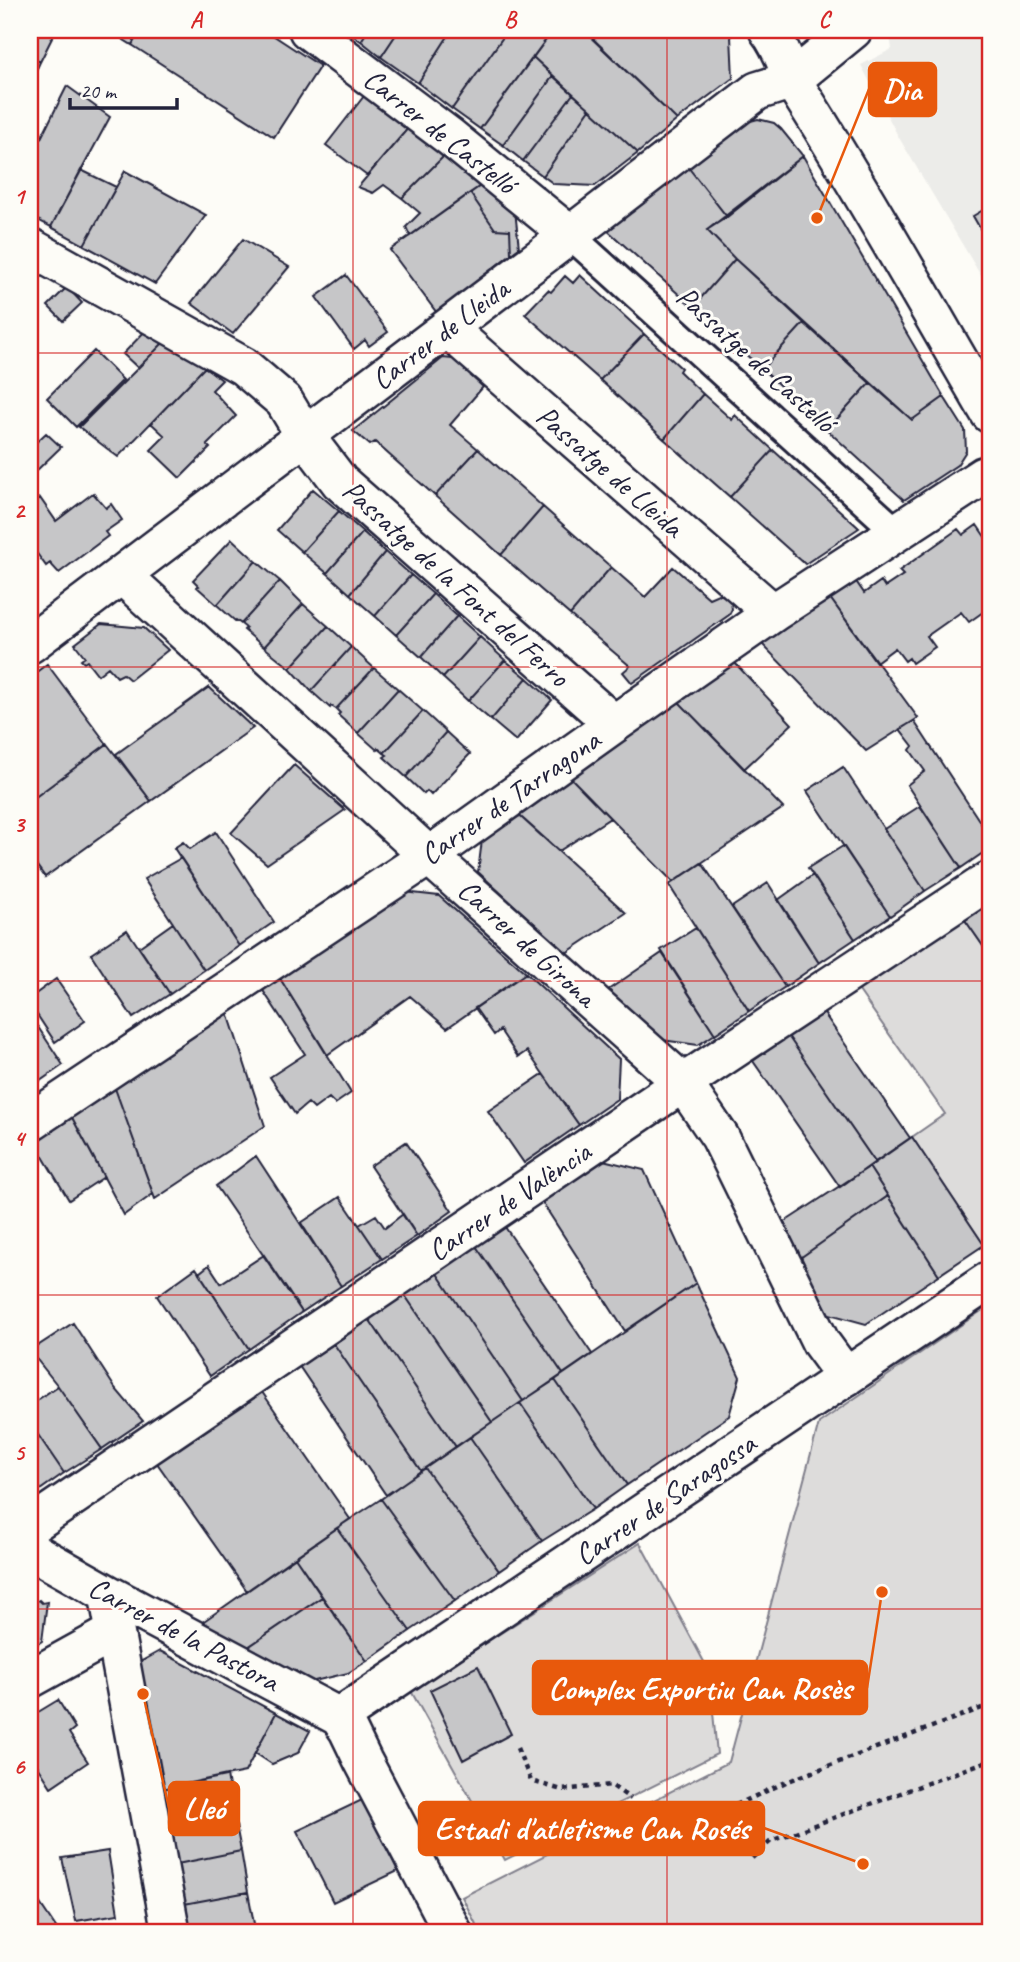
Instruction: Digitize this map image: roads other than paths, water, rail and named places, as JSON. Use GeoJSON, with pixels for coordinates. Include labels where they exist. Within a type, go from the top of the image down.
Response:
{"type":"FeatureCollection","features":[{"type":"Feature","properties":{"kind":"street","name":"Carrer de Castelló"},"geometry":{"type":"LineString","coordinates":[[308,30],[450,137],[570,235]]}},
{"type":"Feature","properties":{"kind":"street"},"geometry":{"type":"LineString","coordinates":[[768,30],[783,55],[792,80],[823,128],[990,414]]}},
{"type":"Feature","properties":{"kind":"street","name":"Carrer de Lleida"},"geometry":{"type":"LineString","coordinates":[[30,644],[757,91],[792,80],[853,30]]}},
{"type":"Feature","properties":{"kind":"street","name":"Passatge de Castelló"},"geometry":{"type":"LineString","coordinates":[[570,235],[897,532]]}},
{"type":"Feature","properties":{"kind":"street","name":"Passatge de la Font del Ferro"},"geometry":{"type":"LineString","coordinates":[[30,247],[243,366],[284,401],[305,436],[340,482],[614,724]]}},
{"type":"Feature","properties":{"kind":"street","name":"Passatge de Lleida"},"geometry":{"type":"LineString","coordinates":[[447,328],[773,613]]}},
{"type":"Feature","properties":{"kind":"street","name":"Carrer de Tarragona"},"geometry":{"type":"LineString","coordinates":[[30,1122],[429,856],[773,613],[983,475],[990,474]]}},
{"type":"Feature","properties":{"kind":"street","name":"Carrer de Girona"},"geometry":{"type":"LineString","coordinates":[[122,575],[429,856],[683,1083],[720,1138],[821,1343],[846,1377]]}},
{"type":"Feature","properties":{"kind":"street","name":"Carrer de València"},"geometry":{"type":"LineString","coordinates":[[30,1526],[683,1083],[990,880]]}},
{"type":"Feature","properties":{"kind":"street","name":"Carrer de Saragossa"},"geometry":{"type":"LineString","coordinates":[[339,1717],[990,1280]]}},
{"type":"Feature","properties":{"kind":"street","name":"Carrer de la Pastora"},"geometry":{"type":"LineString","coordinates":[[30,1550],[339,1717]]}},
{"type":"Feature","properties":{"kind":"street"},"geometry":{"type":"LineString","coordinates":[[108,1594],[171,1932]]}},
{"type":"Feature","properties":{"kind":"street"},"geometry":{"type":"LineString","coordinates":[[30,1679],[115,1632]]}},
{"type":"Feature","properties":{"kind":"street"},"geometry":{"type":"LineString","coordinates":[[339,1717],[453,1932]]}},
{"type":"Feature","properties":{"kind":"place","name":"Dia"},"geometry":{"type":"Point","coordinates":[817,218]}},
{"type":"Feature","properties":{"kind":"place","name":"Complex Exportiu Can Rosès"},"geometry":{"type":"Point","coordinates":[882,1592]}},
{"type":"Feature","properties":{"kind":"place","name":"Lleó"},"geometry":{"type":"Point","coordinates":[143,1694]}},
{"type":"Feature","properties":{"kind":"place","name":"Estadi d'atletisme Can Rosés"},"geometry":{"type":"Point","coordinates":[863,1864]}}]}
